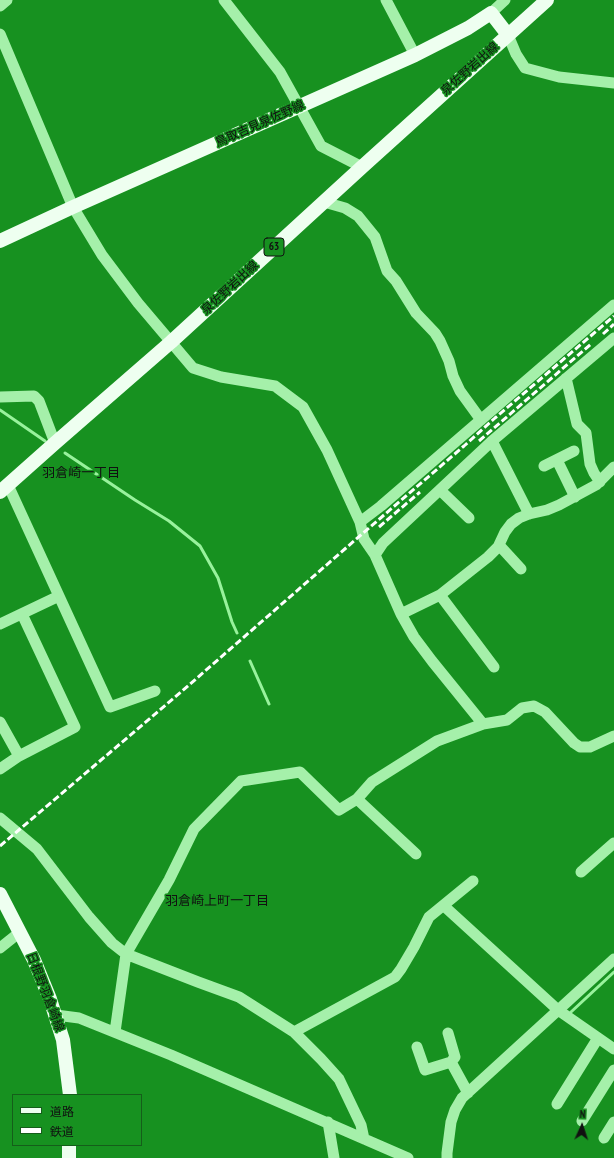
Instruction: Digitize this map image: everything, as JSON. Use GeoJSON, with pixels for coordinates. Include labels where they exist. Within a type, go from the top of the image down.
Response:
{"type":"FeatureCollection","features":[{"type":"Feature","properties":{"kind":"main road","name":"泉佐野岩出線"},"geometry":{"type":"LineString","coordinates":[[4,489],[171,342],[547,0]]}},
{"type":"Feature","properties":{"kind":"main road","name":"鳥取吉見泉佐野線"},"geometry":{"type":"LineString","coordinates":[[0,241],[72,207],[415,55],[468,28],[491,13]]}},
{"type":"Feature","properties":{"kind":"main road"},"geometry":{"type":"LineString","coordinates":[[491,13],[508,35]]}},
{"type":"Feature","properties":{"kind":"main road","name":"日根野羽倉崎線"},"geometry":{"type":"LineString","coordinates":[[0,894],[34,960],[56,1015],[63,1040],[70,1094]]}},
{"type":"Feature","properties":{"kind":"main road"},"geometry":{"type":"LineString","coordinates":[[69,1146],[69,1158]]}},
{"type":"Feature","properties":{"kind":"street"},"geometry":{"type":"LineString","coordinates":[[0,6],[7,0]]}},
{"type":"Feature","properties":{"kind":"street"},"geometry":{"type":"LineString","coordinates":[[224,0],[280,72],[298,107],[321,146],[362,167]]}},
{"type":"Feature","properties":{"kind":"street"},"geometry":{"type":"LineString","coordinates":[[386,0],[415,55]]}},
{"type":"Feature","properties":{"kind":"street"},"geometry":{"type":"LineString","coordinates":[[491,13],[505,0]]}},
{"type":"Feature","properties":{"kind":"street"},"geometry":{"type":"LineString","coordinates":[[0,34],[72,207],[102,255],[138,303],[193,368],[221,377],[275,386],[303,407],[327,450],[360,522],[364,539],[375,555],[401,614],[414,637],[483,724]]}},
{"type":"Feature","properties":{"kind":"street"},"geometry":{"type":"LineString","coordinates":[[508,35],[516,54],[525,68],[558,77],[614,83]]}},
{"type":"Feature","properties":{"kind":"street"},"geometry":{"type":"LineString","coordinates":[[324,202],[345,208],[358,216],[375,237],[387,271],[396,281],[416,313],[435,333],[449,361],[453,376],[460,391],[481,420]]}},
{"type":"Feature","properties":{"kind":"street"},"geometry":{"type":"LineString","coordinates":[[360,522],[381,506],[614,305]]}},
{"type":"Feature","properties":{"kind":"street"},"geometry":{"type":"LineString","coordinates":[[375,555],[383,543],[492,441],[614,338]]}},
{"type":"Feature","properties":{"kind":"street"},"geometry":{"type":"LineString","coordinates":[[566,378],[578,424],[586,432],[590,464],[594,473],[606,479]]}},
{"type":"Feature","properties":{"kind":"street"},"geometry":{"type":"LineString","coordinates":[[0,397],[34,396],[39,401],[55,443]]}},
{"type":"Feature","properties":{"kind":"street"},"geometry":{"type":"LineString","coordinates":[[492,441],[529,514]]}},
{"type":"Feature","properties":{"kind":"street"},"geometry":{"type":"LineString","coordinates":[[544,466],[574,451]]}},
{"type":"Feature","properties":{"kind":"street"},"geometry":{"type":"LineString","coordinates":[[557,460],[574,497]]}},
{"type":"Feature","properties":{"kind":"street"},"geometry":{"type":"LineString","coordinates":[[401,614],[440,595],[488,557],[499,545],[505,532],[511,524],[519,518],[547,510],[596,486],[606,479],[614,467]]}},
{"type":"Feature","properties":{"kind":"street"},"geometry":{"type":"LineString","coordinates":[[4,489],[59,596],[110,707],[156,691]]}},
{"type":"Feature","properties":{"kind":"street"},"geometry":{"type":"LineString","coordinates":[[440,490],[469,518]]}},
{"type":"Feature","properties":{"kind":"street"},"geometry":{"type":"LineString","coordinates":[[499,545],[521,569]]}},
{"type":"Feature","properties":{"kind":"street"},"geometry":{"type":"LineString","coordinates":[[440,595],[494,667]]}},
{"type":"Feature","properties":{"kind":"street"},"geometry":{"type":"LineString","coordinates":[[0,624],[59,596]]}},
{"type":"Feature","properties":{"kind":"street"},"geometry":{"type":"LineString","coordinates":[[0,769],[19,756],[75,727],[22,614]]}},
{"type":"Feature","properties":{"kind":"street"},"geometry":{"type":"LineString","coordinates":[[115,1032],[126,954],[168,880],[194,829],[241,781],[300,772],[339,810],[357,799],[372,782],[437,741],[483,724],[507,720],[522,708],[534,706],[546,712],[574,743],[580,747],[590,747],[614,736]]}},
{"type":"Feature","properties":{"kind":"street"},"geometry":{"type":"LineString","coordinates":[[0,722],[19,756]]}},
{"type":"Feature","properties":{"kind":"street"},"geometry":{"type":"LineString","coordinates":[[357,799],[416,854]]}},
{"type":"Feature","properties":{"kind":"street"},"geometry":{"type":"LineString","coordinates":[[0,818],[37,850],[89,917],[112,943],[126,954],[239,997],[294,1032],[322,1059],[339,1079],[361,1125],[364,1139]]}},
{"type":"Feature","properties":{"kind":"street"},"geometry":{"type":"LineString","coordinates":[[581,872],[614,843]]}},
{"type":"Feature","properties":{"kind":"street"},"geometry":{"type":"LineString","coordinates":[[294,1032],[395,977],[414,947],[429,917],[473,881]]}},
{"type":"Feature","properties":{"kind":"street"},"geometry":{"type":"LineString","coordinates":[[444,906],[558,1010],[614,1049]]}},
{"type":"Feature","properties":{"kind":"street"},"geometry":{"type":"LineString","coordinates":[[0,948],[20,932]]}},
{"type":"Feature","properties":{"kind":"street"},"geometry":{"type":"LineString","coordinates":[[447,1158],[451,1122],[455,1110],[462,1098],[614,958]]}},
{"type":"Feature","properties":{"kind":"street"},"geometry":{"type":"LineString","coordinates":[[56,1015],[78,1018],[115,1032],[328,1122],[364,1139],[388,1153],[408,1158]]}},
{"type":"Feature","properties":{"kind":"street"},"geometry":{"type":"LineString","coordinates":[[417,1047],[425,1070],[451,1062],[455,1057],[448,1033]]}},
{"type":"Feature","properties":{"kind":"street"},"geometry":{"type":"LineString","coordinates":[[557,1104],[598,1038]]}},
{"type":"Feature","properties":{"kind":"street"},"geometry":{"type":"LineString","coordinates":[[451,1062],[468,1093]]}},
{"type":"Feature","properties":{"kind":"street"},"geometry":{"type":"LineString","coordinates":[[582,1121],[614,1070]]}},
{"type":"Feature","properties":{"kind":"street"},"geometry":{"type":"LineString","coordinates":[[328,1122],[334,1158]]}},
{"type":"Feature","properties":{"kind":"street"},"geometry":{"type":"LineString","coordinates":[[604,1138],[614,1122]]}},
{"type":"Feature","properties":{"kind":"waterway"},"geometry":{"type":"LineString","coordinates":[[0,410],[45,441]]}},
{"type":"Feature","properties":{"kind":"waterway"},"geometry":{"type":"LineString","coordinates":[[65,453],[169,521],[200,546],[218,578],[237,633]]}},
{"type":"Feature","properties":{"kind":"waterway"},"geometry":{"type":"LineString","coordinates":[[250,661],[269,704]]}},
{"type":"Feature","properties":{"kind":"waterway"},"geometry":{"type":"LineString","coordinates":[[571,1012],[614,972]]}},
{"type":"Feature","properties":{"kind":"railway"},"geometry":{"type":"LineString","coordinates":[[0,846],[181,692],[614,316]]}},
{"type":"Feature","properties":{"kind":"railway"},"geometry":{"type":"LineString","coordinates":[[603,334],[614,324]]}},
{"type":"Feature","properties":{"kind":"railway"},"geometry":{"type":"LineString","coordinates":[[479,441],[591,344]]}},
{"type":"Feature","properties":{"kind":"railway"},"geometry":{"type":"LineString","coordinates":[[379,527],[420,492]]}},
{"type":"Feature","properties":{"kind":"district","name":"羽倉崎一丁目"},"geometry":{"type":"Point","coordinates":[81,473]}},
{"type":"Feature","properties":{"kind":"district","name":"羽倉崎上町一丁目"},"geometry":{"type":"Point","coordinates":[217,901]}}]}
